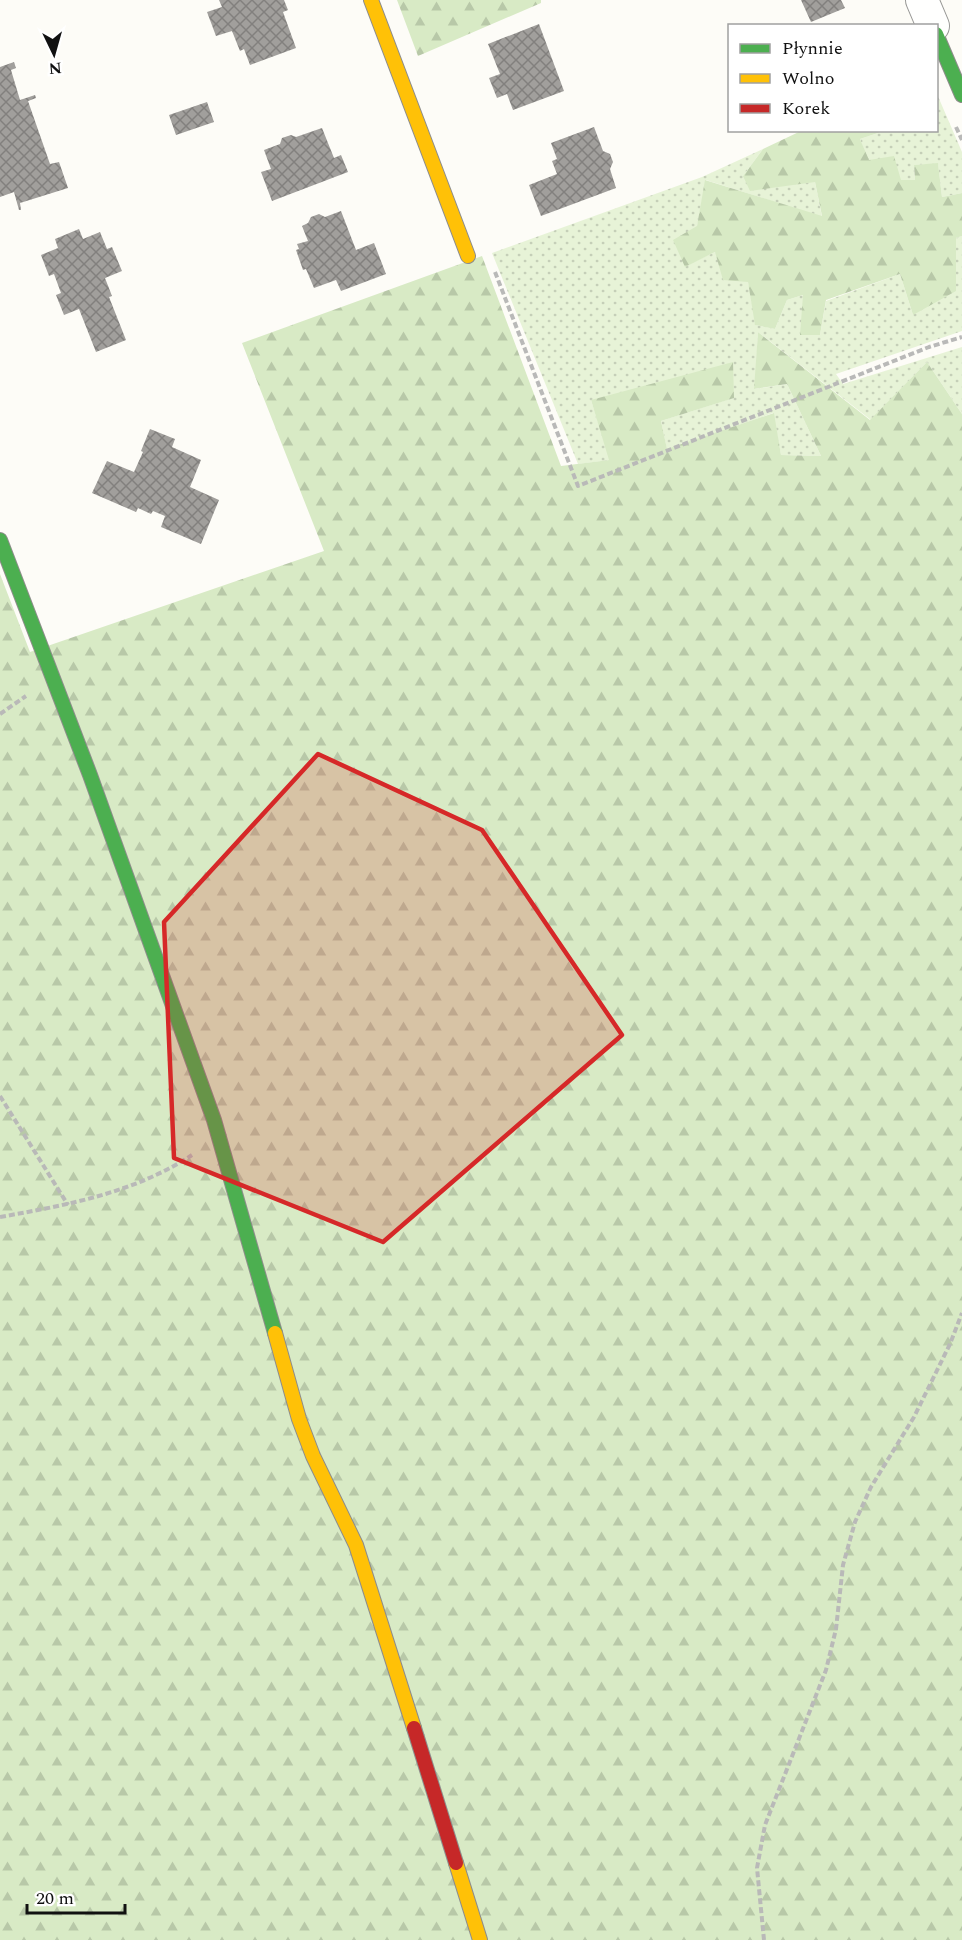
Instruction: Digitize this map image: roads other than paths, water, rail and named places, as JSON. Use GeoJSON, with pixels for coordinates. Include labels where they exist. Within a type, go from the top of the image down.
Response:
{"type":"FeatureCollection","features":[{"type":"Feature","properties":{"kind":"street"},"geometry":{"type":"LineString","coordinates":[[371,0],[468,256]]}},
{"type":"Feature","properties":{"kind":"street"},"geometry":{"type":"LineString","coordinates":[[922,0],[932,24]]}},
{"type":"Feature","properties":{"kind":"street"},"geometry":{"type":"LineString","coordinates":[[938,39],[962,95]]}},
{"type":"Feature","properties":{"kind":"street"},"geometry":{"type":"LineString","coordinates":[[0,540],[90,775],[214,1120],[299,1419],[313,1456],[356,1545],[480,1940]]}}]}
